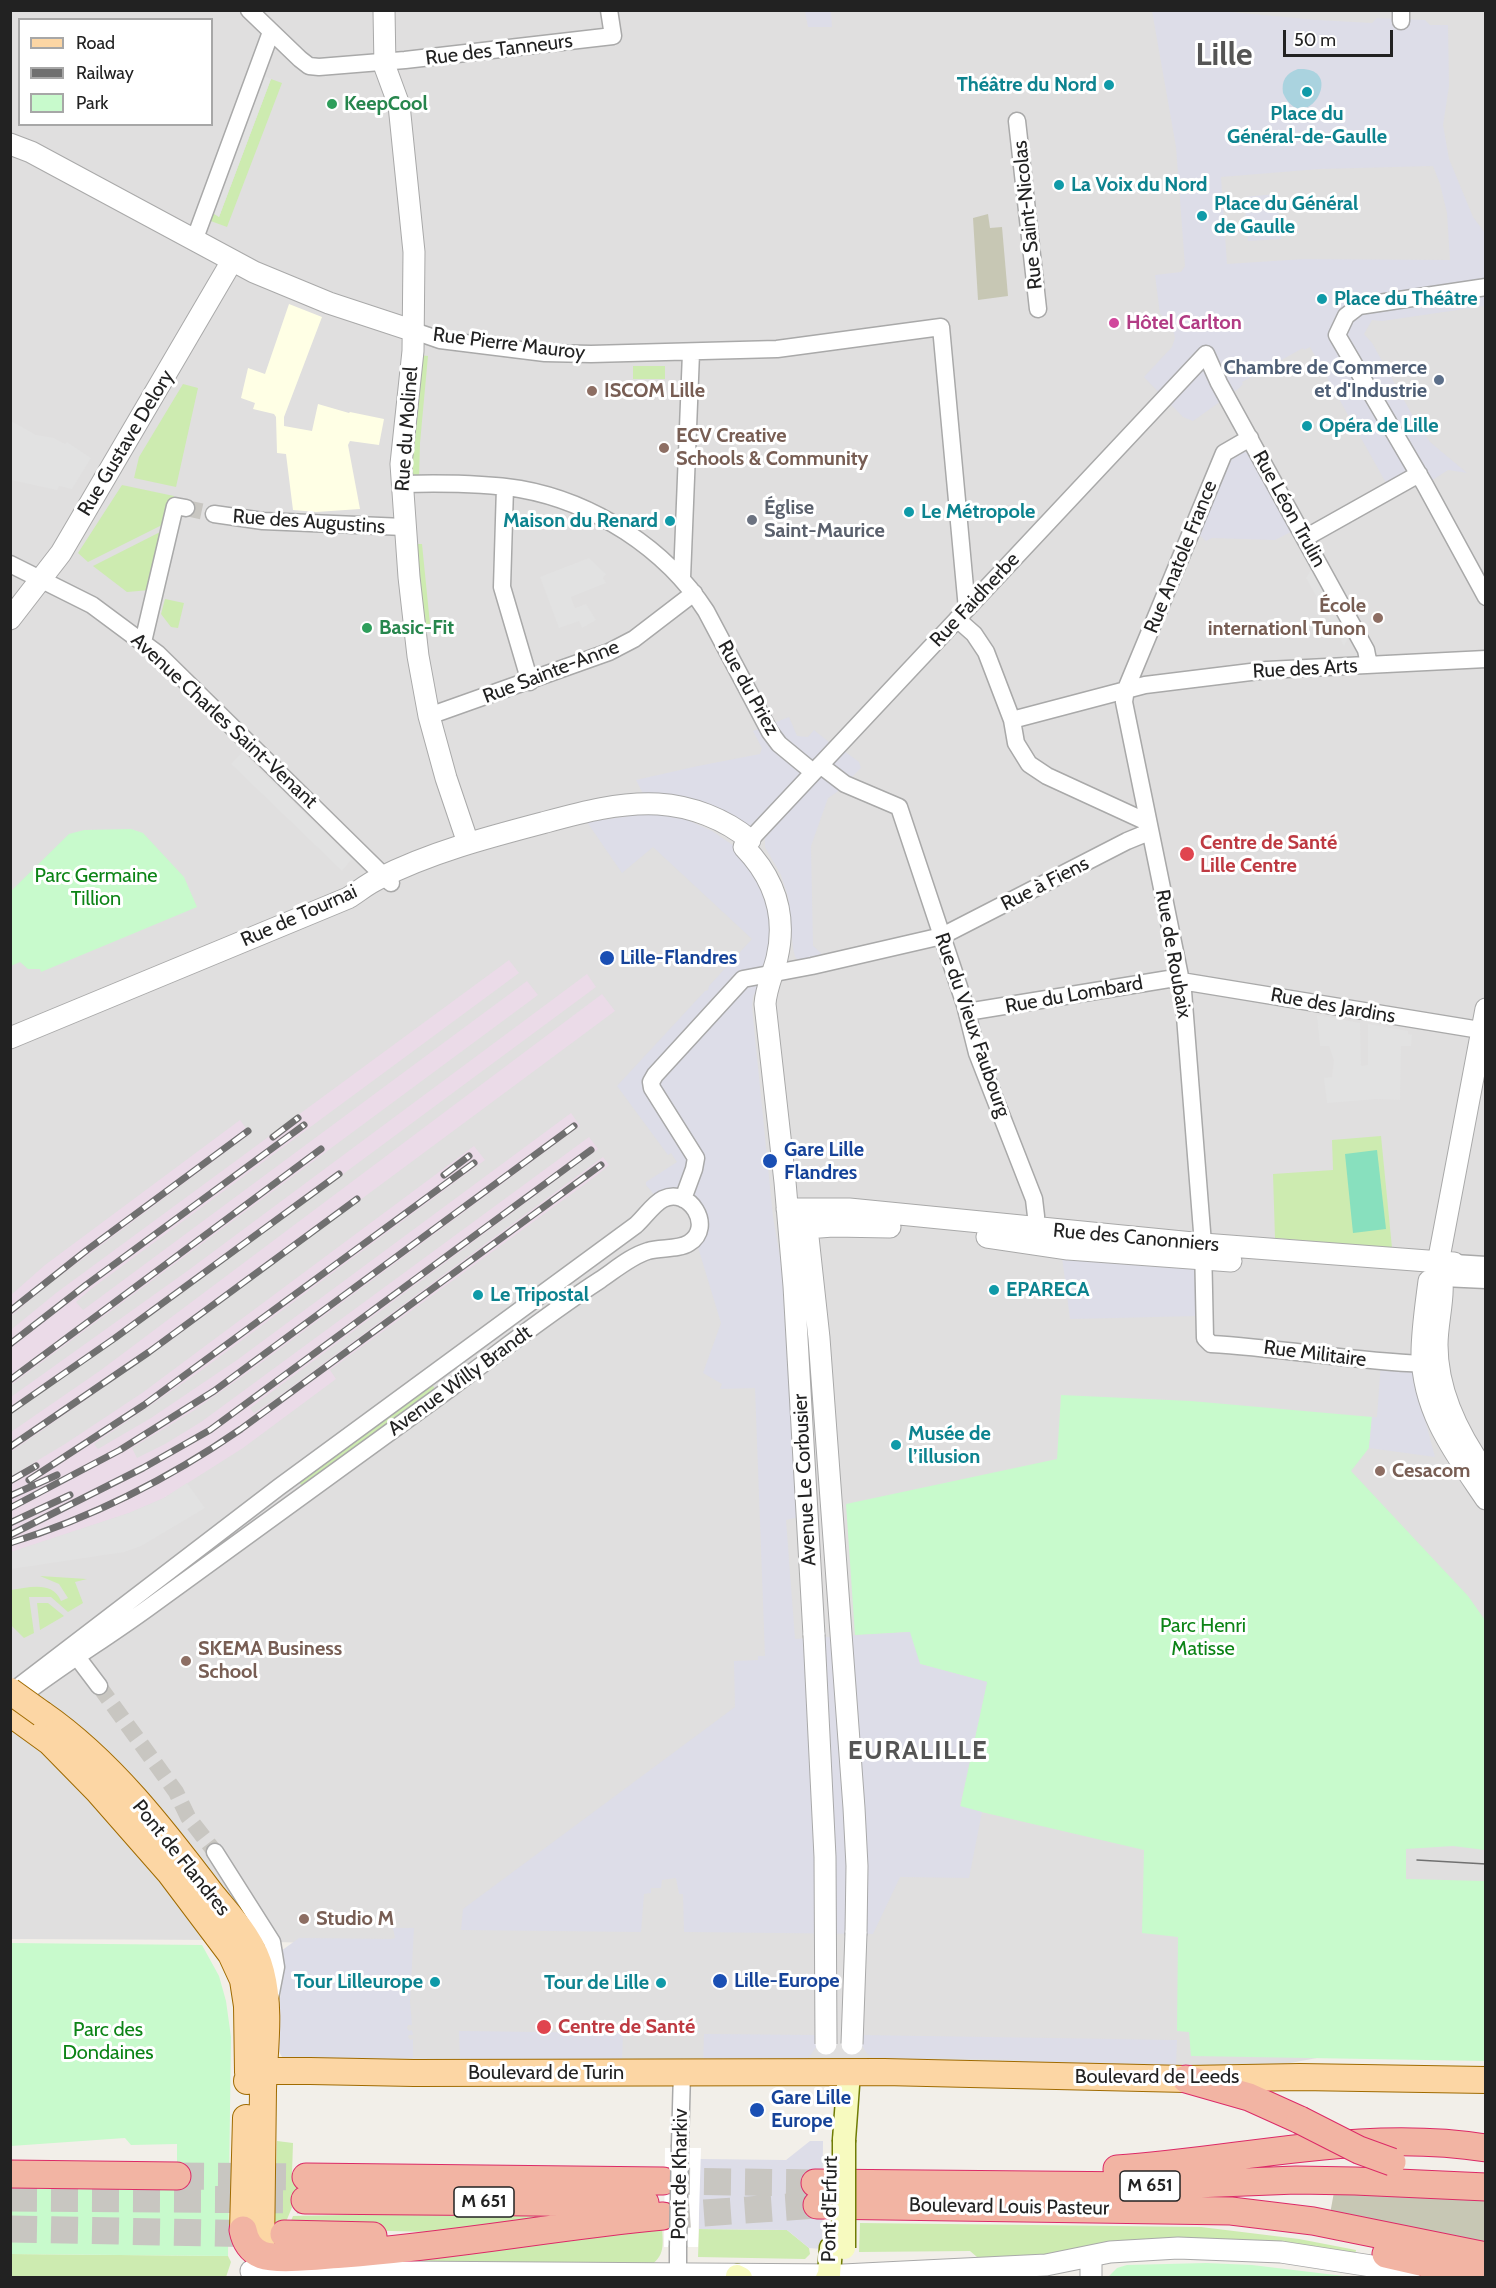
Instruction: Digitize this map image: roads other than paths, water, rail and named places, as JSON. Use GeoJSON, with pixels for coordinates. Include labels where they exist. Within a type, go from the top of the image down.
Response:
{"type":"FeatureCollection","features":[{"type":"Feature","properties":{"kind":"highway"},"geometry":{"type":"LineString","coordinates":[[1186,2079],[1249,2097],[1359,2150],[1392,2162],[1485,2177]]}},
{"type":"Feature","properties":{"kind":"highway"},"geometry":{"type":"LineString","coordinates":[[873,2183],[988,2174],[1154,2167],[1329,2144],[1396,2141],[1450,2142],[1485,2148]]}},
{"type":"Feature","properties":{"kind":"highway"},"geometry":{"type":"LineString","coordinates":[[10,2174],[177,2176]]}},
{"type":"Feature","properties":{"kind":"highway","name":"Boulevard Louis Pasteur"},"geometry":{"type":"LineString","coordinates":[[1485,2187],[1296,2180],[1144,2186],[873,2183],[816,2194],[1074,2208],[1185,2209],[1273,2215],[1354,2228],[1485,2256]]}},
{"type":"Feature","properties":{"kind":"highway","name":"M 651"},"geometry":{"type":"LineString","coordinates":[[305,2189],[663,2200],[506,2235]]}},
{"type":"Feature","properties":{"kind":"highway"},"geometry":{"type":"LineString","coordinates":[[1074,2208],[1144,2219],[1216,2223],[1305,2234],[1485,2277]]}},
{"type":"Feature","properties":{"kind":"highway"},"geometry":{"type":"LineString","coordinates":[[243,2230],[253,2268],[273,2257],[361,2253],[506,2235]]}},
{"type":"Feature","properties":{"kind":"highway"},"geometry":{"type":"LineString","coordinates":[[284,2234],[399,2237],[506,2235]]}},
{"type":"Feature","properties":{"kind":"main road","name":"Pont de Flandres"},"geometry":{"type":"LineString","coordinates":[[10,1692],[26,1717],[114,1808],[176,1881],[231,1954],[243,1980],[256,2076],[253,2268]]}},
{"type":"Feature","properties":{"kind":"main road","name":"Pont de Flandres"},"geometry":{"type":"LineString","coordinates":[[26,1717],[87,1750],[176,1848],[245,1936],[258,1960],[265,1989],[267,2011],[256,2076],[243,2230]]}},
{"type":"Feature","properties":{"kind":"main road","name":"Boulevard de Turin"},"geometry":{"type":"LineString","coordinates":[[256,2076],[839,2072]]}},
{"type":"Feature","properties":{"kind":"main road","name":"Boulevard de Leeds"},"geometry":{"type":"LineString","coordinates":[[839,2072],[1186,2079],[1300,2077],[1485,2080]]}},
{"type":"Feature","properties":{"kind":"main road","name":"Pont d'Erfurt"},"geometry":{"type":"LineString","coordinates":[[836,2276],[837,2140],[832,2097],[839,2072]]}},
{"type":"Feature","properties":{"kind":"street","name":"Rue des Tanneurs"},"geometry":{"type":"LineString","coordinates":[[249,10],[300,60],[314,67],[384,62],[613,36],[609,10]]}},
{"type":"Feature","properties":{"kind":"street","name":"Rue du Molinel"},"geometry":{"type":"LineString","coordinates":[[384,10],[384,62],[387,77],[398,100],[412,219],[415,272],[414,331],[402,445],[404,527],[416,640],[429,716],[446,778],[468,843]]}},
{"type":"Feature","properties":{"kind":"street"},"geometry":{"type":"LineString","coordinates":[[194,241],[271,32]]}},
{"type":"Feature","properties":{"kind":"street","name":"Rue Saint-Nicolas"},"geometry":{"type":"LineString","coordinates":[[1017,121],[1038,309]]}},
{"type":"Feature","properties":{"kind":"street","name":"Rue Pierre Mauroy"},"geometry":{"type":"LineString","coordinates":[[10,144],[31,152],[254,272],[319,299],[440,340],[559,354],[691,353],[824,345],[941,327],[962,614]]}},
{"type":"Feature","properties":{"kind":"street","name":"Rue Gustave Delory"},"geometry":{"type":"LineString","coordinates":[[10,619],[61,553],[232,261]]}},
{"type":"Feature","properties":{"kind":"street"},"geometry":{"type":"LineString","coordinates":[[1485,287],[1359,306],[1346,316],[1337,335],[1419,474],[1485,597]]}},
{"type":"Feature","properties":{"kind":"street"},"geometry":{"type":"LineString","coordinates":[[681,578],[691,353]]}},
{"type":"Feature","properties":{"kind":"street","name":"Rue Faidherbe"},"geometry":{"type":"LineString","coordinates":[[747,844],[1206,354]]}},
{"type":"Feature","properties":{"kind":"street","name":"Rue Léon Trulin"},"geometry":{"type":"LineString","coordinates":[[1206,354],[1219,383],[1366,650],[1369,665]]}},
{"type":"Feature","properties":{"kind":"street","name":"Rue Anatole France"},"geometry":{"type":"LineString","coordinates":[[1126,689],[1224,453],[1250,438]]}},
{"type":"Feature","properties":{"kind":"street"},"geometry":{"type":"LineString","coordinates":[[1305,538],[1419,474]]}},
{"type":"Feature","properties":{"kind":"street","name":"Rue du Priez"},"geometry":{"type":"LineString","coordinates":[[402,484],[529,491],[556,498],[634,537],[681,578],[694,593],[706,611],[770,732],[779,744],[840,782],[899,807]]}},
{"type":"Feature","properties":{"kind":"street"},"geometry":{"type":"LineString","coordinates":[[505,488],[502,587],[530,682]]}},
{"type":"Feature","properties":{"kind":"street"},"geometry":{"type":"LineString","coordinates":[[143,642],[175,506],[186,508]]}},
{"type":"Feature","properties":{"kind":"street","name":"Rue des Augustins"},"geometry":{"type":"LineString","coordinates":[[214,514],[263,521],[404,527]]}},
{"type":"Feature","properties":{"kind":"street","name":"Avenue Charles Saint-Venant"},"geometry":{"type":"LineString","coordinates":[[10,564],[92,605],[143,642],[176,670],[388,880]]}},
{"type":"Feature","properties":{"kind":"street","name":"Rue Sainte-Anne"},"geometry":{"type":"LineString","coordinates":[[429,716],[530,682],[623,645],[694,593]]}},
{"type":"Feature","properties":{"kind":"street"},"geometry":{"type":"LineString","coordinates":[[962,614],[983,646],[1012,720],[1016,743],[1029,764],[1047,776],[1148,827]]}},
{"type":"Feature","properties":{"kind":"street","name":"Rue des Arts"},"geometry":{"type":"LineString","coordinates":[[1012,720],[1126,689],[1267,670],[1485,659]]}},
{"type":"Feature","properties":{"kind":"street","name":"Rue de Roubaix"},"geometry":{"type":"LineString","coordinates":[[1126,689],[1125,711],[1182,980],[1203,1252],[1205,1338],[1207,1342]]}},
{"type":"Feature","properties":{"kind":"street","name":"Rue de Tournai"},"geometry":{"type":"LineString","coordinates":[[10,1038],[348,898],[468,843],[594,810],[657,804],[691,809],[724,822],[747,844]]}},
{"type":"Feature","properties":{"kind":"street","name":"Rue du Vieux Faubourg"},"geometry":{"type":"LineString","coordinates":[[899,807],[967,1012],[977,1053],[1031,1191],[1036,1207],[1035,1236]]}},
{"type":"Feature","properties":{"kind":"street","name":"Rue à Fiens"},"geometry":{"type":"LineString","coordinates":[[682,1199],[696,1158],[652,1089],[651,1082],[740,981],[748,977],[942,936],[1128,842],[1148,827]]}},
{"type":"Feature","properties":{"kind":"street","name":"Avenue Le Corbusier"},"geometry":{"type":"LineString","coordinates":[[747,844],[774,891],[780,930],[778,953],[767,988],[765,1004],[794,1222],[819,1338],[857,1866],[852,2044],[839,2072]]}},
{"type":"Feature","properties":{"kind":"street","name":"Rue du Lombard"},"geometry":{"type":"LineString","coordinates":[[967,1012],[1169,979],[1182,980]]}},
{"type":"Feature","properties":{"kind":"street","name":"Rue des Jardins"},"geometry":{"type":"LineString","coordinates":[[1182,980],[1484,1031]]}},
{"type":"Feature","properties":{"kind":"street"},"geometry":{"type":"LineString","coordinates":[[1485,1009],[1484,1031],[1441,1270],[1423,1330],[1426,1389],[1439,1426],[1452,1452],[1485,1499]]}},
{"type":"Feature","properties":{"kind":"street","name":"Avenue Willy Brandt"},"geometry":{"type":"LineString","coordinates":[[10,1692],[73,1652],[98,1644],[244,1540],[578,1294],[643,1252],[689,1243],[698,1231],[700,1218],[693,1206],[682,1199],[669,1197],[661,1200],[636,1225],[279,1487],[73,1652],[10,1704]]}},
{"type":"Feature","properties":{"kind":"street","name":"Avenue Le Corbusier"},"geometry":{"type":"LineString","coordinates":[[794,1222],[825,1857],[826,2044],[839,2072]]}},
{"type":"Feature","properties":{"kind":"street","name":"Rue des Canonniers"},"geometry":{"type":"LineString","coordinates":[[794,1222],[874,1225],[964,1234],[1035,1236],[1203,1252],[1441,1270],[1485,1280]]}},
{"type":"Feature","properties":{"kind":"street","name":"Rue des Canonniers"},"geometry":{"type":"LineString","coordinates":[[1441,1270],[1485,1265]]}},
{"type":"Feature","properties":{"kind":"street"},"geometry":{"type":"LineString","coordinates":[[1441,1270],[1437,1346],[1441,1377],[1461,1432],[1485,1473]]}},
{"type":"Feature","properties":{"kind":"street","name":"Rue Militaire"},"geometry":{"type":"LineString","coordinates":[[1207,1342],[1260,1347],[1338,1359],[1423,1364]]}},
{"type":"Feature","properties":{"kind":"street"},"geometry":{"type":"LineString","coordinates":[[73,1652],[99,1686]]}},
{"type":"Feature","properties":{"kind":"street"},"geometry":{"type":"LineString","coordinates":[[215,1852],[272,1942],[276,1959],[276,1975],[267,2011]]}},
{"type":"Feature","properties":{"kind":"street","name":"Pont de Kharkiv"},"geometry":{"type":"LineString","coordinates":[[678,2275],[681,2072]]}},
{"type":"Feature","properties":{"kind":"street"},"geometry":{"type":"LineString","coordinates":[[253,2268],[315,2275],[836,2276],[1046,2265],[1132,2250],[1238,2249],[1320,2256],[1446,2277]]}},
{"type":"Feature","properties":{"kind":"street"},"geometry":{"type":"LineString","coordinates":[[1091,2256],[1091,2277]]}},
{"type":"Feature","properties":{"kind":"street"},"geometry":{"type":"LineString","coordinates":[[1046,2265],[1070,2277]]}},
{"type":"Feature","properties":{"kind":"water"},"geometry":{"type":"Polygon","coordinates":[[[1298,69],[1313,71],[1320,78],[1321,88],[1318,98],[1301,109],[1292,105],[1283,93],[1287,75],[1298,69]]]}},
{"type":"Feature","properties":{"kind":"tunnel"},"geometry":{"type":"LineString","coordinates":[[186,508],[214,514]]}},
{"type":"Feature","properties":{"kind":"tunnel"},"geometry":{"type":"LineString","coordinates":[[99,1686],[176,1792],[188,1817],[215,1852]]}},
{"type":"Feature","properties":{"kind":"tunnel"},"geometry":{"type":"LineString","coordinates":[[177,2176],[306,2177]]}},
{"type":"Feature","properties":{"kind":"tunnel"},"geometry":{"type":"LineString","coordinates":[[663,2181],[815,2183]]}},
{"type":"Feature","properties":{"kind":"tunnel"},"geometry":{"type":"LineString","coordinates":[[10,2198],[305,2200]]}},
{"type":"Feature","properties":{"kind":"tunnel"},"geometry":{"type":"LineString","coordinates":[[663,2216],[817,2205]]}},
{"type":"Feature","properties":{"kind":"tunnel"},"geometry":{"type":"LineString","coordinates":[[10,2229],[267,2234]]}},
{"type":"Feature","properties":{"kind":"tram line"},"geometry":{"type":"LineString","coordinates":[[1417,1860],[1486,1864]]}},
{"type":"Feature","properties":{"kind":"railway"},"geometry":{"type":"LineString","coordinates":[[273,1137],[298,1118]]}},
{"type":"Feature","properties":{"kind":"railway"},"geometry":{"type":"LineString","coordinates":[[10,1344],[86,1285],[304,1125]]}},
{"type":"Feature","properties":{"kind":"railway"},"geometry":{"type":"LineString","coordinates":[[10,1508],[120,1450],[214,1391],[574,1126]]}},
{"type":"Feature","properties":{"kind":"railway"},"geometry":{"type":"LineString","coordinates":[[10,1311],[87,1250],[248,1131]]}},
{"type":"Feature","properties":{"kind":"railway"},"geometry":{"type":"LineString","coordinates":[[10,1380],[321,1149]]}},
{"type":"Feature","properties":{"kind":"railway"},"geometry":{"type":"LineString","coordinates":[[10,1535],[143,1468],[210,1430],[591,1150]]}},
{"type":"Feature","properties":{"kind":"railway"},"geometry":{"type":"LineString","coordinates":[[444,1175],[469,1156]]}},
{"type":"Feature","properties":{"kind":"railway"},"geometry":{"type":"LineString","coordinates":[[29,1480],[144,1405],[474,1163]]}},
{"type":"Feature","properties":{"kind":"railway"},"geometry":{"type":"LineString","coordinates":[[10,1543],[72,1521],[130,1495],[214,1447],[601,1165]]}},
{"type":"Feature","properties":{"kind":"railway"},"geometry":{"type":"LineString","coordinates":[[10,1411],[115,1338],[339,1174]]}},
{"type":"Feature","properties":{"kind":"railway"},"geometry":{"type":"LineString","coordinates":[[10,1447],[149,1352],[357,1199]]}},
{"type":"Feature","properties":{"kind":"railway"},"geometry":{"type":"LineString","coordinates":[[10,1481],[36,1466]]}},
{"type":"Feature","properties":{"kind":"railway"},"geometry":{"type":"LineString","coordinates":[[10,1496],[57,1475]]}},
{"type":"Feature","properties":{"kind":"railway"},"geometry":{"type":"LineString","coordinates":[[10,1523],[70,1495]]}},
{"type":"Feature","properties":{"kind":"place","name":"Théâtre du Nord"},"geometry":{"type":"Point","coordinates":[1109,85]}},
{"type":"Feature","properties":{"kind":"place","name":"Place du Général-de-Gaulle"},"geometry":{"type":"Point","coordinates":[1307,92]}},
{"type":"Feature","properties":{"kind":"place","name":"KeepCool"},"geometry":{"type":"Point","coordinates":[332,104]}},
{"type":"Feature","properties":{"kind":"place","name":"La Voix du Nord"},"geometry":{"type":"Point","coordinates":[1059,185]}},
{"type":"Feature","properties":{"kind":"place","name":"Place du Général de Gaulle"},"geometry":{"type":"Point","coordinates":[1202,216]}},
{"type":"Feature","properties":{"kind":"place","name":"Place du Théâtre"},"geometry":{"type":"Point","coordinates":[1322,299]}},
{"type":"Feature","properties":{"kind":"place","name":"Hôtel Carlton"},"geometry":{"type":"Point","coordinates":[1114,323]}},
{"type":"Feature","properties":{"kind":"place","name":"Chambre de Commerce et d'Industrie"},"geometry":{"type":"Point","coordinates":[1439,380]}},
{"type":"Feature","properties":{"kind":"place","name":"ISCOM Lille"},"geometry":{"type":"Point","coordinates":[592,391]}},
{"type":"Feature","properties":{"kind":"place","name":"Opéra de Lille"},"geometry":{"type":"Point","coordinates":[1307,426]}},
{"type":"Feature","properties":{"kind":"place","name":"ECV Creative Schools & Community"},"geometry":{"type":"Point","coordinates":[664,448]}},
{"type":"Feature","properties":{"kind":"place","name":"Le Métropole"},"geometry":{"type":"Point","coordinates":[909,512]}},
{"type":"Feature","properties":{"kind":"place","name":"Église Saint-Maurice"},"geometry":{"type":"Point","coordinates":[752,520]}},
{"type":"Feature","properties":{"kind":"place","name":"Maison du Renard"},"geometry":{"type":"Point","coordinates":[670,521]}},
{"type":"Feature","properties":{"kind":"place","name":"École internationl Tunon"},"geometry":{"type":"Point","coordinates":[1378,618]}},
{"type":"Feature","properties":{"kind":"place","name":"Basic-Fit"},"geometry":{"type":"Point","coordinates":[367,628]}},
{"type":"Feature","properties":{"kind":"place","name":"Centre de Santé Lille Centre"},"geometry":{"type":"Point","coordinates":[1187,854]}},
{"type":"Feature","properties":{"kind":"place","name":"Lille-Flandres"},"geometry":{"type":"Point","coordinates":[607,958]}},
{"type":"Feature","properties":{"kind":"place","name":"Gare Lille Flandres"},"geometry":{"type":"Point","coordinates":[770,1161]}},
{"type":"Feature","properties":{"kind":"place","name":"EPARECA"},"geometry":{"type":"Point","coordinates":[994,1290]}},
{"type":"Feature","properties":{"kind":"place","name":"Le Tripostal"},"geometry":{"type":"Point","coordinates":[478,1295]}},
{"type":"Feature","properties":{"kind":"place","name":"Musée de l’illusion"},"geometry":{"type":"Point","coordinates":[896,1445]}},
{"type":"Feature","properties":{"kind":"place","name":"Cesacom"},"geometry":{"type":"Point","coordinates":[1380,1471]}},
{"type":"Feature","properties":{"kind":"place","name":"SKEMA Business School"},"geometry":{"type":"Point","coordinates":[186,1661]}},
{"type":"Feature","properties":{"kind":"place","name":"Studio M"},"geometry":{"type":"Point","coordinates":[304,1919]}},
{"type":"Feature","properties":{"kind":"place","name":"Lille-Europe"},"geometry":{"type":"Point","coordinates":[720,1981]}},
{"type":"Feature","properties":{"kind":"place","name":"Tour Lilleurope"},"geometry":{"type":"Point","coordinates":[435,1982]}},
{"type":"Feature","properties":{"kind":"place","name":"Tour de Lille"},"geometry":{"type":"Point","coordinates":[661,1983]}},
{"type":"Feature","properties":{"kind":"place","name":"Centre de Santé"},"geometry":{"type":"Point","coordinates":[544,2027]}},
{"type":"Feature","properties":{"kind":"place","name":"Gare Lille Europe"},"geometry":{"type":"Point","coordinates":[757,2110]}},
{"type":"Feature","properties":{"kind":"district","name":"Lille"},"geometry":{"type":"Point","coordinates":[1224,56]}},
{"type":"Feature","properties":{"kind":"district","name":"EURALILLE"},"geometry":{"type":"Point","coordinates":[918,1751]}},
{"type":"Feature","properties":{"kind":"park label","name":"Parc Germaine Tillion"},"geometry":{"type":"Point","coordinates":[96,888]}},
{"type":"Feature","properties":{"kind":"park label","name":"Parc Henri Matisse"},"geometry":{"type":"Point","coordinates":[1203,1638]}},
{"type":"Feature","properties":{"kind":"park label","name":"Parc des Dondaines"},"geometry":{"type":"Point","coordinates":[108,2042]}}]}
